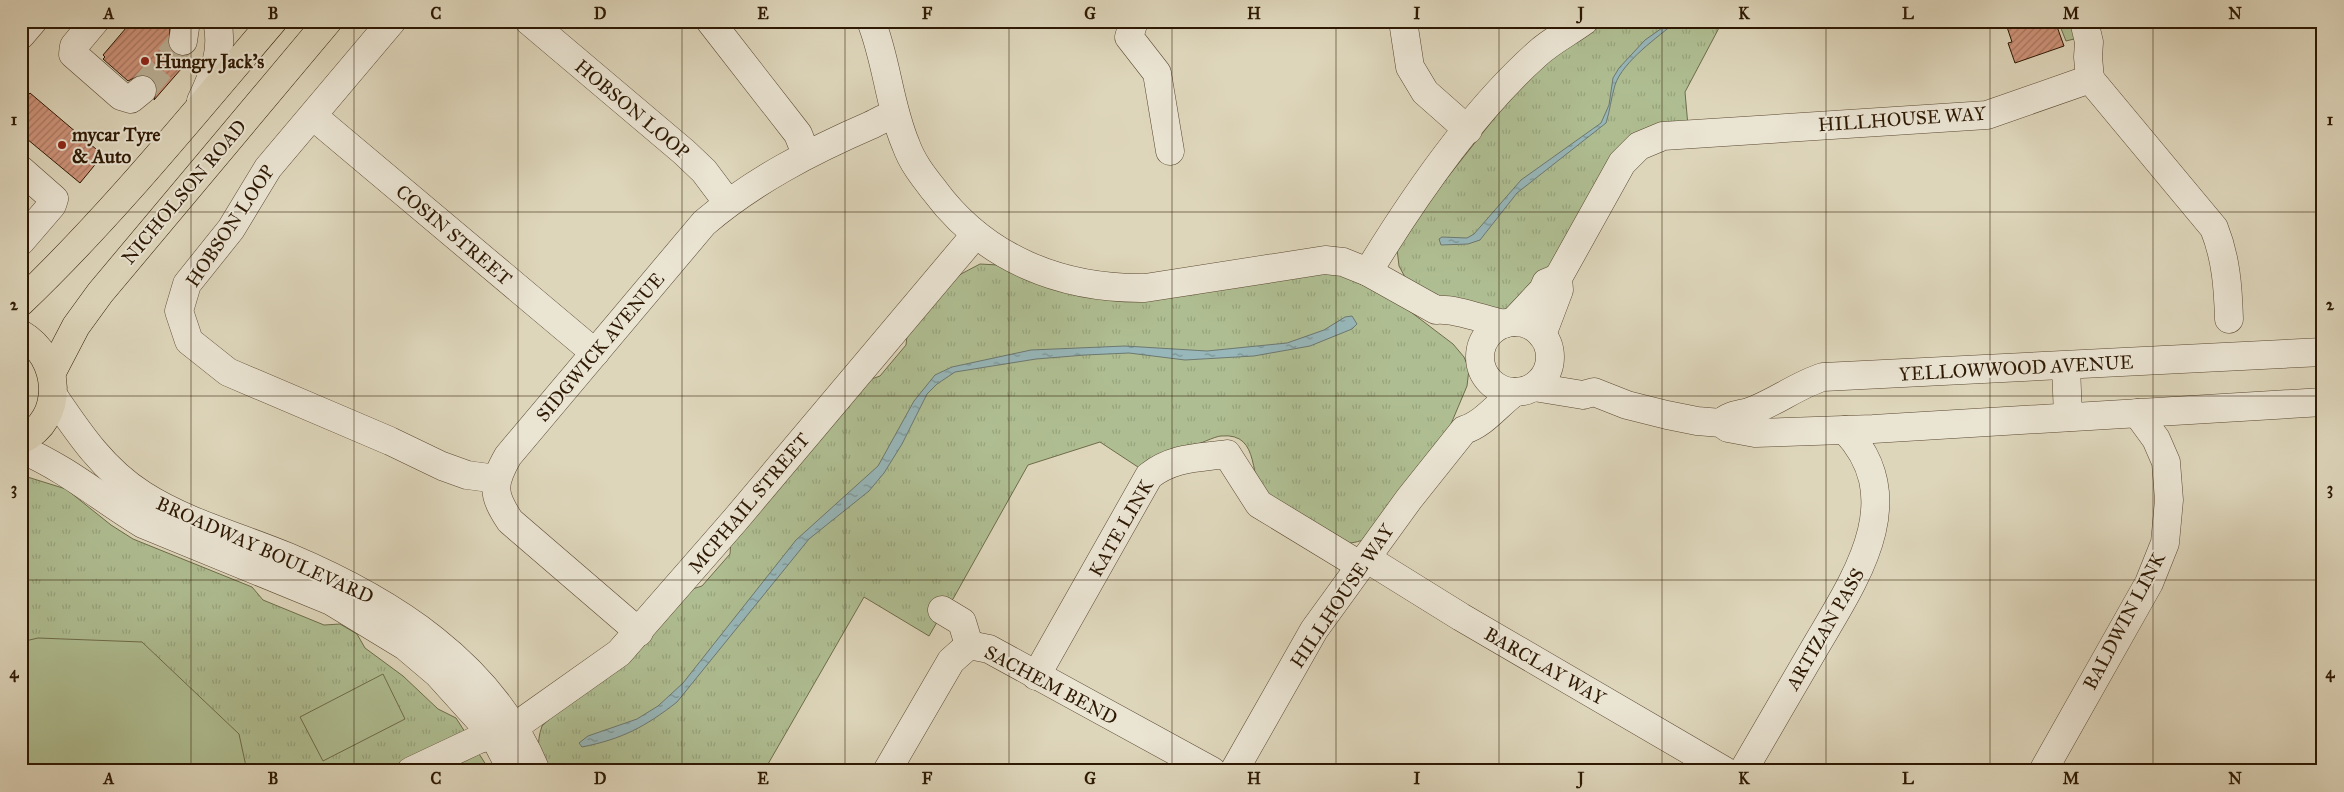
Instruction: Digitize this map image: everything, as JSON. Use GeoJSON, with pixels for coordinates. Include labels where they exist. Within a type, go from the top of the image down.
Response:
{"type":"FeatureCollection","features":[{"type":"Feature","properties":{"kind":"main road"},"geometry":{"type":"LineString","coordinates":[[21,302],[67,258],[197,111],[273,21]]}},
{"type":"Feature","properties":{"kind":"main road","name":"NICHOLSON ROAD"},"geometry":{"type":"LineString","coordinates":[[21,440],[41,424],[50,408],[52,383],[76,326],[100,293],[328,21]]}},
{"type":"Feature","properties":{"kind":"main road"},"geometry":{"type":"LineString","coordinates":[[21,334],[32,340],[44,355],[52,383]]}},
{"type":"Feature","properties":{"kind":"street"},"geometry":{"type":"LineString","coordinates":[[21,35],[33,21]]}},
{"type":"Feature","properties":{"kind":"street"},"geometry":{"type":"LineString","coordinates":[[94,21],[74,46],[72,51],[76,58],[121,96],[131,99],[142,90]]}},
{"type":"Feature","properties":{"kind":"street"},"geometry":{"type":"LineString","coordinates":[[197,111],[214,73],[219,54],[220,32],[217,21]]}},
{"type":"Feature","properties":{"kind":"street","name":"HOBSON LOOP"},"geometry":{"type":"LineString","coordinates":[[392,21],[268,168],[231,229],[187,284],[179,312],[189,341],[228,372],[267,391],[390,441],[442,466],[466,475],[497,478]]}},
{"type":"Feature","properties":{"kind":"street","name":"HOBSON LOOP"},"geometry":{"type":"LineString","coordinates":[[529,21],[684,152],[704,171],[728,203]]}},
{"type":"Feature","properties":{"kind":"street"},"geometry":{"type":"LineString","coordinates":[[710,21],[798,134],[806,154]]}},
{"type":"Feature","properties":{"kind":"street"},"geometry":{"type":"LineString","coordinates":[[871,21],[881,47],[895,114],[906,146],[919,170],[944,204],[975,235],[1009,257],[1046,274],[1072,282],[1118,289],[1145,288],[1182,283],[1325,260],[1343,262],[1368,272],[1436,310],[1442,321],[1464,336],[1504,391],[1524,390],[1582,395],[1594,392]]}},
{"type":"Feature","properties":{"kind":"street"},"geometry":{"type":"LineString","coordinates":[[1403,21],[1410,67],[1425,92],[1468,130]]}},
{"type":"Feature","properties":{"kind":"street"},"geometry":{"type":"LineString","coordinates":[[1368,272],[1402,216],[1483,110],[1538,53],[1584,21]]}},
{"type":"Feature","properties":{"kind":"street"},"geometry":{"type":"LineString","coordinates":[[2084,21],[2089,42],[2090,78],[2214,228],[2222,247],[2226,270],[2229,319],[2218,342],[2199,358]]}},
{"type":"Feature","properties":{"kind":"street"},"geometry":{"type":"LineString","coordinates":[[1132,29],[1157,73],[1170,151]]}},
{"type":"Feature","properties":{"kind":"street","name":"HILLHOUSE WAY"},"geometry":{"type":"LineString","coordinates":[[1546,347],[1559,290],[1558,278],[1622,163],[1639,146],[1663,136],[1987,115],[2090,78]]}},
{"type":"Feature","properties":{"kind":"street","name":"SIDGWICK AVENUE"},"geometry":{"type":"LineString","coordinates":[[497,478],[508,456],[704,223],[728,203],[806,154],[846,134],[895,114]]}},
{"type":"Feature","properties":{"kind":"street","name":"COSIN STREET"},"geometry":{"type":"LineString","coordinates":[[313,116],[595,353]]}},
{"type":"Feature","properties":{"kind":"street"},"geometry":{"type":"LineString","coordinates":[[21,212],[28,178],[54,199],[52,205],[21,241]]}},
{"type":"Feature","properties":{"kind":"street","name":"MCPHAIL STREET"},"geometry":{"type":"LineString","coordinates":[[428,767],[477,740],[504,732],[604,665],[639,632],[975,235]]}},
{"type":"Feature","properties":{"kind":"street","name":"HILLHOUSE WAY"},"geometry":{"type":"LineString","coordinates":[[1509,323],[1543,290],[1546,283],[1558,278]]}},
{"type":"Feature","properties":{"kind":"street"},"geometry":{"type":"LineString","coordinates":[[1436,310],[1448,309],[1480,320],[1532,327],[1562,370],[1587,382],[1594,392],[1627,405],[1697,421],[1721,423],[1728,428],[1755,432],[1903,427],[2323,402]]}},
{"type":"Feature","properties":{"kind":"street"},"geometry":{"type":"LineString","coordinates":[[2229,319],[2244,339],[2262,355]]}},
{"type":"Feature","properties":{"kind":"street"},"geometry":{"type":"LineString","coordinates":[[1484,366],[1483,343],[1488,335],[1509,323]]}},
{"type":"Feature","properties":{"kind":"street"},"geometry":{"type":"LineString","coordinates":[[1524,390],[1547,372],[1546,347]]}},
{"type":"Feature","properties":{"kind":"street","name":"YELLOWWOOD AVENUE"},"geometry":{"type":"LineString","coordinates":[[1721,423],[1727,416],[1758,408],[1823,377],[2323,352]]}},
{"type":"Feature","properties":{"kind":"street","name":"HILLHOUSE WAY"},"geometry":{"type":"LineString","coordinates":[[1464,430],[1465,418],[1484,366]]}},
{"type":"Feature","properties":{"kind":"street"},"geometry":{"type":"LineString","coordinates":[[2066,366],[2068,417]]}},
{"type":"Feature","properties":{"kind":"street","name":"BROADWAY BOULEVARD"},"geometry":{"type":"LineString","coordinates":[[52,383],[99,458],[119,478],[142,495],[173,512],[288,557],[352,586],[380,601],[420,627],[456,659],[485,689],[504,732],[512,771]]}},
{"type":"Feature","properties":{"kind":"street","name":"HILLHOUSE WAY"},"geometry":{"type":"LineString","coordinates":[[1234,771],[1314,630],[1409,499],[1464,430],[1476,426],[1498,405],[1524,390]]}},
{"type":"Feature","properties":{"kind":"street","name":"BALDWIN LINK"},"geometry":{"type":"LineString","coordinates":[[2043,771],[2159,561],[2168,526],[2166,462],[2177,430],[2194,409]]}},
{"type":"Feature","properties":{"kind":"street","name":"BALDWIN LINK"},"geometry":{"type":"LineString","coordinates":[[2137,413],[2156,439],[2166,462]]}},
{"type":"Feature","properties":{"kind":"street","name":"ARTIZAN PASS"},"geometry":{"type":"LineString","coordinates":[[1874,476],[1884,447],[1890,438],[1903,427]]}},
{"type":"Feature","properties":{"kind":"street","name":"ARTIZAN PASS"},"geometry":{"type":"LineString","coordinates":[[1743,771],[1862,563],[1872,528],[1875,502],[1874,476],[1864,451],[1845,430]]}},
{"type":"Feature","properties":{"kind":"street","name":"BROADWAY BOULEVARD"},"geometry":{"type":"LineString","coordinates":[[21,449],[46,460],[77,478],[143,524],[331,601],[406,646],[504,732],[536,771]]}},
{"type":"Feature","properties":{"kind":"street","name":"KATE LINK"},"geometry":{"type":"LineString","coordinates":[[1036,676],[1149,476],[1162,466],[1175,461],[1227,454],[1259,504],[1364,562]]}},
{"type":"Feature","properties":{"kind":"street"},"geometry":{"type":"LineString","coordinates":[[497,478],[495,488],[499,504],[510,521],[639,632]]}},
{"type":"Feature","properties":{"kind":"street","name":"BARCLAY WAY"},"geometry":{"type":"LineString","coordinates":[[1364,562],[1725,771]]}},
{"type":"Feature","properties":{"kind":"street"},"geometry":{"type":"LineString","coordinates":[[942,610],[962,622],[969,645]]}},
{"type":"Feature","properties":{"kind":"street","name":"SACHEM BEND"},"geometry":{"type":"LineString","coordinates":[[887,771],[951,661],[969,645],[989,649],[1212,771]]}},
{"type":"Feature","properties":{"kind":"green space"},"geometry":{"type":"Polygon","coordinates":[[[1607,21],[1726,21],[1720,26],[1685,92],[1688,126],[1646,133],[1551,269],[1506,315],[1455,308],[1406,279],[1399,266],[1397,249],[1432,197],[1500,111],[1543,64],[1579,37],[1607,21]]]}},
{"type":"Feature","properties":{"kind":"green space"},"geometry":{"type":"Polygon","coordinates":[[[2058,21],[2073,21],[2078,38],[2066,41],[2058,21]]]}},
{"type":"Feature","properties":{"kind":"green space"},"geometry":{"type":"Polygon","coordinates":[[[980,264],[998,265],[1058,290],[1082,296],[1136,300],[1309,272],[1350,276],[1399,303],[1453,344],[1464,357],[1469,369],[1467,386],[1448,431],[1371,538],[1344,543],[1305,524],[1267,501],[1261,493],[1257,482],[1249,450],[1243,442],[1234,437],[1221,436],[1206,441],[1144,471],[1100,442],[1028,465],[953,599],[948,603],[929,636],[864,597],[764,771],[546,771],[539,749],[542,726],[689,590],[702,586],[730,554],[731,540],[866,381],[880,376],[906,345],[907,336],[935,300],[961,274],[980,264]]]}},
{"type":"Feature","properties":{"kind":"green space"},"geometry":{"type":"Polygon","coordinates":[[[21,475],[66,489],[111,525],[133,539],[252,587],[263,600],[324,625],[340,624],[357,634],[365,648],[403,676],[438,709],[456,718],[490,771],[21,771],[21,475]]]}},
{"type":"Feature","properties":{"kind":"green space"},"geometry":{"type":"Polygon","coordinates":[[[38,638],[142,642],[239,734],[247,771],[21,771],[21,642],[38,638]]]}},
{"type":"Feature","properties":{"kind":"green space"},"geometry":{"type":"Polygon","coordinates":[[[383,674],[405,719],[323,761],[300,717],[383,674]]]}},
{"type":"Feature","properties":{"kind":"water"},"geometry":{"type":"Polygon","coordinates":[[[1672,21],[1677,21],[1633,58],[1619,76],[1606,123],[1517,193],[1480,240],[1468,244],[1441,245],[1439,239],[1442,237],[1467,238],[1474,234],[1521,180],[1601,123],[1609,105],[1613,78],[1619,68],[1645,40],[1672,21]]]}},
{"type":"Feature","properties":{"kind":"water"},"geometry":{"type":"Polygon","coordinates":[[[1352,316],[1357,324],[1352,329],[1310,346],[1254,356],[1185,360],[1129,353],[1085,355],[1036,359],[955,372],[937,384],[927,394],[902,444],[884,473],[869,491],[809,539],[677,702],[643,725],[621,736],[582,747],[579,743],[588,736],[637,719],[658,706],[683,683],[796,540],[878,466],[914,401],[935,375],[952,367],[1031,350],[1125,346],[1207,351],[1287,343],[1324,330],[1345,317],[1352,316]]]}},
{"type":"Feature","properties":{"kind":"building","name":"Hungry Jack's"},"geometry":{"type":"Polygon","coordinates":[[[132,21],[165,21],[170,25],[169,47],[174,53],[184,56],[188,61],[154,100],[157,88],[154,80],[148,76],[140,75],[128,81],[103,59],[105,57],[103,55],[132,21]]]}},
{"type":"Feature","properties":{"kind":"building"},"geometry":{"type":"Polygon","coordinates":[[[2005,21],[2055,21],[2064,46],[2015,63],[2008,43],[2012,42],[2005,21]]]}},
{"type":"Feature","properties":{"kind":"building","name":"mycar Tyre & Auto"},"geometry":{"type":"Polygon","coordinates":[[[30,93],[103,155],[80,183],[21,134],[21,103],[30,93]]]}},
{"type":"Feature","properties":{"kind":"tunnel"},"geometry":{"type":"LineString","coordinates":[[142,90],[183,41]]}},
{"type":"Feature","properties":{"kind":"place","name":"Hungry Jack's"},"geometry":{"type":"Point","coordinates":[145,61]}},
{"type":"Feature","properties":{"kind":"place","name":"mycar Tyre & Auto"},"geometry":{"type":"Point","coordinates":[62,145]}}]}
